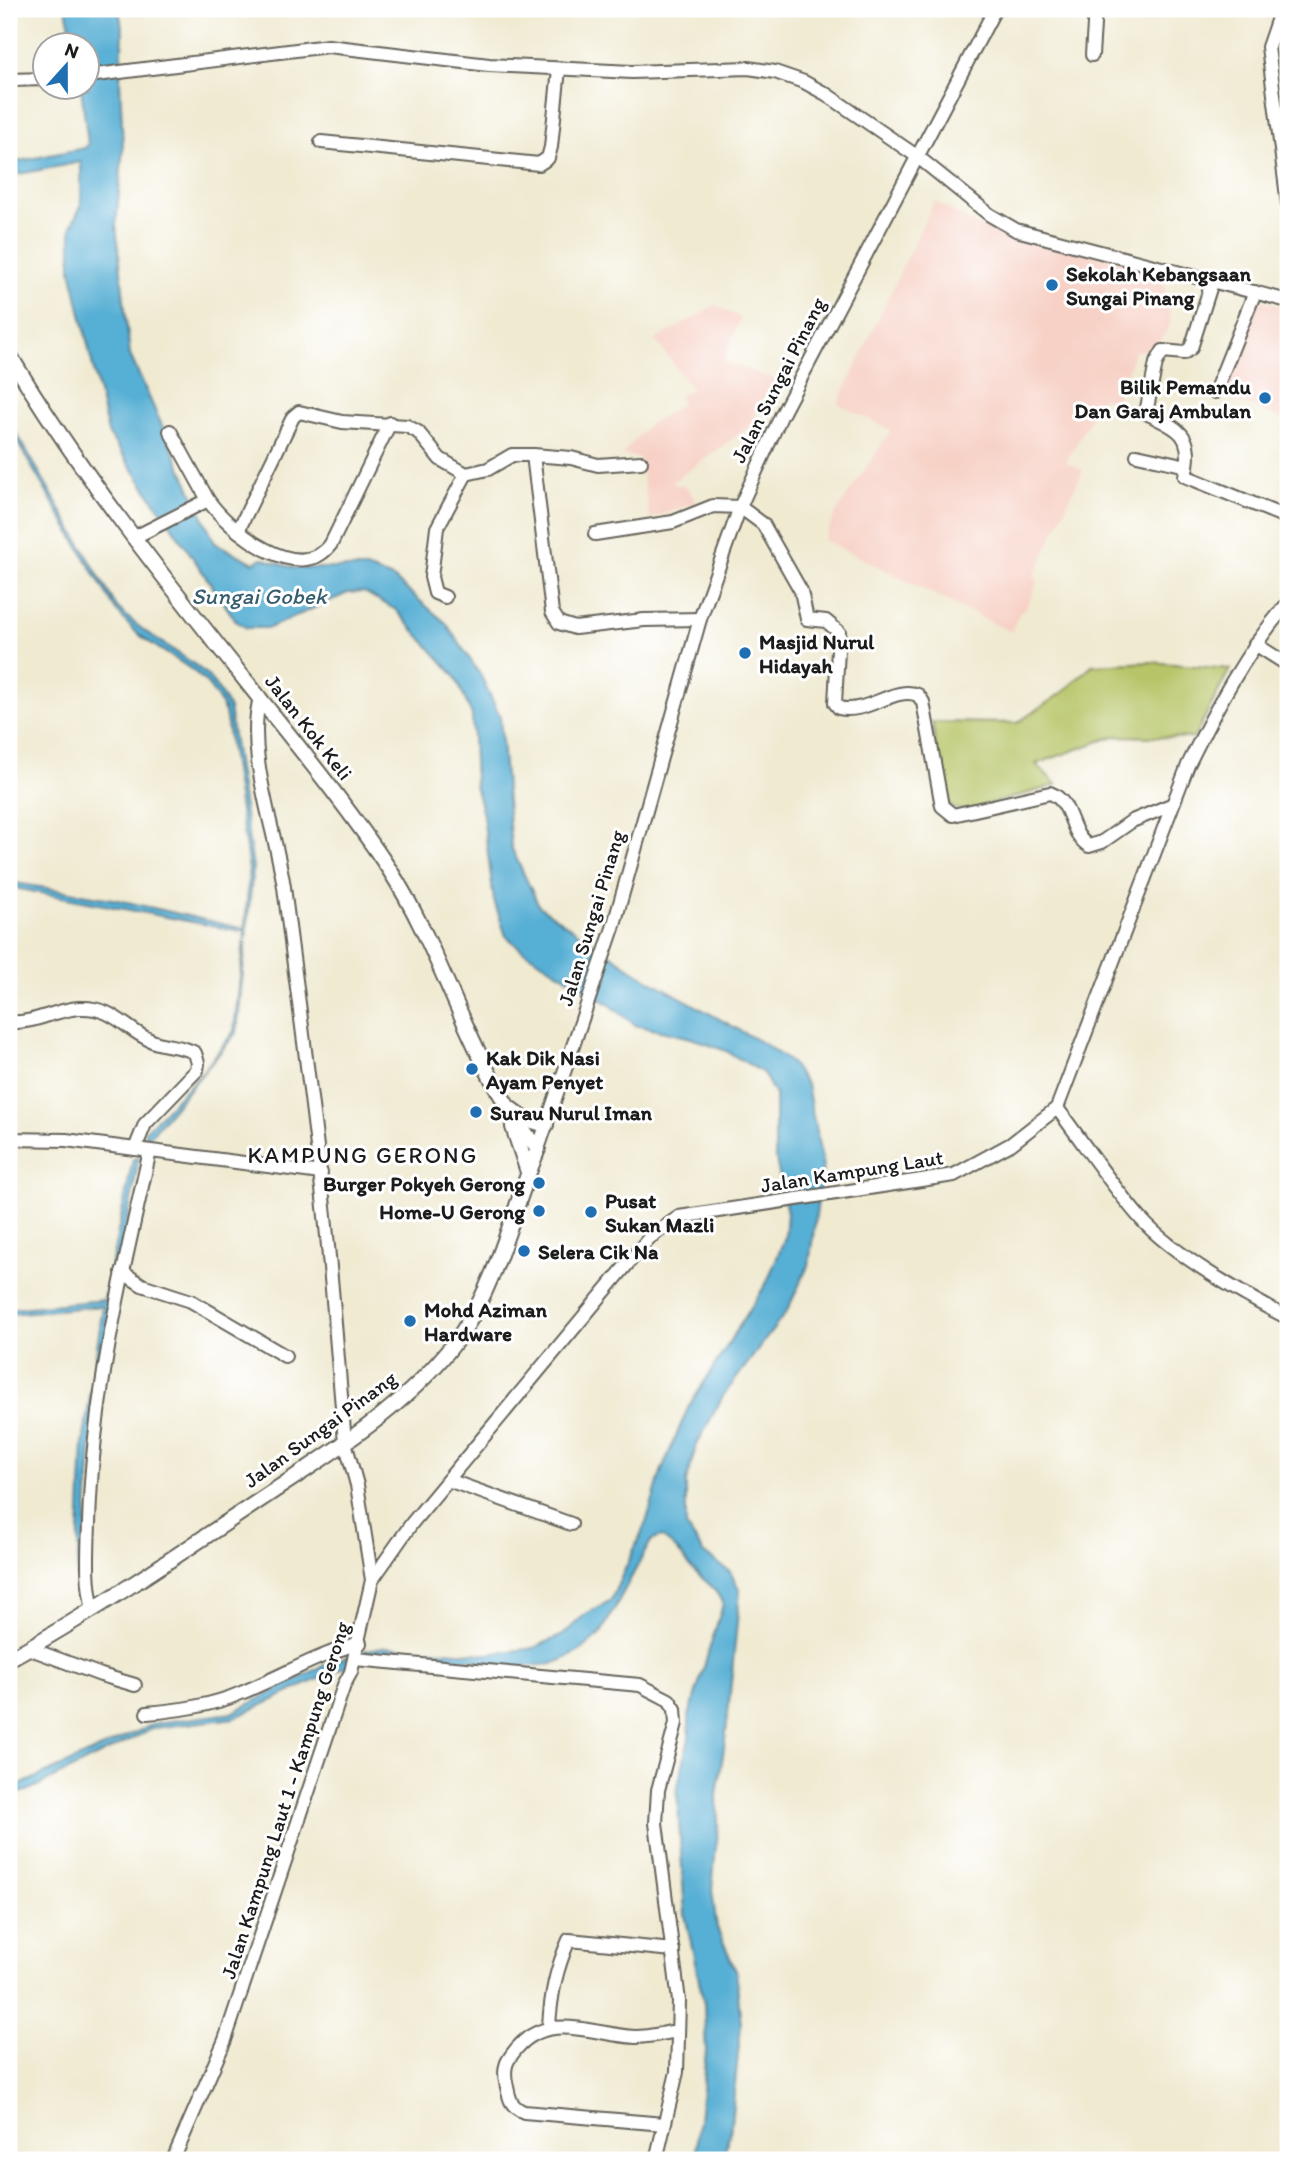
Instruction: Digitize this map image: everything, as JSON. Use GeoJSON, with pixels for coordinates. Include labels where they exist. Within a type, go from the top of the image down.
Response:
{"type":"FeatureCollection","features":[{"type":"Feature","properties":{"kind":"street","name":"Jalan Sungai Pinang"},"geometry":{"type":"LineString","coordinates":[[9,1659],[93,1609],[345,1442],[411,1389],[465,1328],[501,1247],[584,1016],[613,928],[700,619],[740,507],[781,416],[995,9]]}},
{"type":"Feature","properties":{"kind":"street"},"geometry":{"type":"LineString","coordinates":[[1092,55],[1095,9]]}},
{"type":"Feature","properties":{"kind":"street"},"geometry":{"type":"LineString","coordinates":[[1281,9],[1268,47],[1288,205]]}},
{"type":"Feature","properties":{"kind":"street"},"geometry":{"type":"LineString","coordinates":[[102,75],[328,46],[467,63],[559,69],[632,72],[748,68],[775,72],[804,82],[826,94],[918,157],[990,215],[1016,230],[1213,279],[1288,301]]}},
{"type":"Feature","properties":{"kind":"street"},"geometry":{"type":"LineString","coordinates":[[321,142],[539,164],[548,158],[551,148],[559,69]]}},
{"type":"Feature","properties":{"kind":"street"},"geometry":{"type":"LineString","coordinates":[[9,80],[32,79]]}},
{"type":"Feature","properties":{"kind":"street"},"geometry":{"type":"LineString","coordinates":[[1213,279],[1191,348],[1184,353],[1163,351],[1156,363],[1146,412],[1172,426],[1185,438],[1190,448],[1185,476],[1288,518]]}},
{"type":"Feature","properties":{"kind":"street"},"geometry":{"type":"LineString","coordinates":[[1215,392],[1255,292]]}},
{"type":"Feature","properties":{"kind":"street","name":"Jalan Kok Keli"},"geometry":{"type":"LineString","coordinates":[[9,354],[71,455],[139,535],[340,801],[406,898],[507,1108],[538,1149]]}},
{"type":"Feature","properties":{"kind":"street"},"geometry":{"type":"LineString","coordinates":[[238,531],[296,414],[303,411],[342,422],[390,424],[414,430],[440,459],[466,474],[482,471],[512,455],[562,456],[598,465],[641,462]]}},
{"type":"Feature","properties":{"kind":"street"},"geometry":{"type":"LineString","coordinates":[[170,431],[203,503],[238,531],[290,559],[304,560],[319,556],[331,544],[390,424]]}},
{"type":"Feature","properties":{"kind":"street"},"geometry":{"type":"LineString","coordinates":[[533,455],[552,612],[559,624],[575,628],[644,620],[700,619]]}},
{"type":"Feature","properties":{"kind":"street"},"geometry":{"type":"LineString","coordinates":[[1137,455],[1187,466]]}},
{"type":"Feature","properties":{"kind":"street"},"geometry":{"type":"LineString","coordinates":[[445,597],[435,593],[432,584],[436,534],[439,521],[466,474]]}},
{"type":"Feature","properties":{"kind":"street"},"geometry":{"type":"LineString","coordinates":[[139,535],[203,503]]}},
{"type":"Feature","properties":{"kind":"street"},"geometry":{"type":"LineString","coordinates":[[595,534],[673,522],[713,506],[740,507],[763,524],[801,591],[807,620],[826,621],[839,632],[835,668],[835,703],[839,708],[847,710],[874,705],[903,692],[918,695],[923,702],[942,806],[948,812],[960,816],[1041,793],[1050,793],[1064,800],[1082,842],[1089,846],[1102,842],[1132,821],[1171,805]]}},
{"type":"Feature","properties":{"kind":"street"},"geometry":{"type":"LineString","coordinates":[[1288,603],[1255,644],[1210,719],[1171,805],[1057,1108],[1142,1220],[1163,1239],[1232,1286],[1288,1318]]}},
{"type":"Feature","properties":{"kind":"street"},"geometry":{"type":"LineString","coordinates":[[1255,644],[1288,665]]}},
{"type":"Feature","properties":{"kind":"street","name":"Jalan Kampung Laut 1 - Kampung Gerong"},"geometry":{"type":"LineString","coordinates":[[173,2160],[222,2050],[358,1652],[372,1580],[357,1485],[345,1442],[321,1173],[282,879],[261,770],[255,714],[260,698]]}},
{"type":"Feature","properties":{"kind":"street"},"geometry":{"type":"LineString","coordinates":[[9,1022],[24,1023],[78,1008],[95,1010],[120,1018],[149,1040],[194,1053],[198,1063],[197,1070],[145,1124],[135,1149]]}},
{"type":"Feature","properties":{"kind":"street"},"geometry":{"type":"LineString","coordinates":[[507,1108],[523,1118],[546,1125]]}},
{"type":"Feature","properties":{"kind":"street"},"geometry":{"type":"LineString","coordinates":[[507,1108],[528,1172]]}},
{"type":"Feature","properties":{"kind":"street","name":"Jalan Kampung Laut"},"geometry":{"type":"LineString","coordinates":[[372,1580],[412,1523],[649,1238],[679,1217],[954,1175],[1011,1144],[1057,1108]]}},
{"type":"Feature","properties":{"kind":"street"},"geometry":{"type":"LineString","coordinates":[[9,1139],[66,1140],[321,1173]]}},
{"type":"Feature","properties":{"kind":"street"},"geometry":{"type":"LineString","coordinates":[[93,1609],[88,1589],[97,1414],[122,1272],[150,1151]]}},
{"type":"Feature","properties":{"kind":"street"},"geometry":{"type":"LineString","coordinates":[[122,1272],[142,1285],[191,1301],[285,1356]]}},
{"type":"Feature","properties":{"kind":"street"},"geometry":{"type":"LineString","coordinates":[[447,1480],[570,1524]]}},
{"type":"Feature","properties":{"kind":"street"},"geometry":{"type":"LineString","coordinates":[[29,1648],[135,1685]]}},
{"type":"Feature","properties":{"kind":"street"},"geometry":{"type":"LineString","coordinates":[[147,1713],[214,1703],[309,1660],[358,1652],[640,1685],[669,1700],[676,1709],[676,1723],[658,1790],[656,1823],[679,2001],[677,2072],[656,2160]]}},
{"type":"Feature","properties":{"kind":"street"},"geometry":{"type":"LineString","coordinates":[[549,2026],[554,1980],[569,1940],[673,1951]]}},
{"type":"Feature","properties":{"kind":"street"},"geometry":{"type":"LineString","coordinates":[[664,2124],[524,2112],[515,2108],[510,2101],[503,2070],[506,2061],[528,2036],[549,2026],[636,2037],[678,2031]]}},
{"type":"Feature","properties":{"kind":"shaded area"},"geometry":{"type":"Polygon","coordinates":[[[934,201],[979,226],[1162,271],[1171,323],[1154,350],[1135,351],[1115,403],[1102,398],[1066,462],[1083,470],[1034,577],[1038,581],[1011,632],[824,540],[837,511],[891,430],[838,404],[934,201]]]}},
{"type":"Feature","properties":{"kind":"shaded area"},"geometry":{"type":"Polygon","coordinates":[[[1256,298],[1288,309],[1288,421],[1217,394],[1256,298]]]}},
{"type":"Feature","properties":{"kind":"shaded area"},"geometry":{"type":"Polygon","coordinates":[[[715,305],[741,318],[723,362],[775,379],[750,426],[672,483],[687,487],[696,503],[650,519],[639,458],[622,455],[647,426],[681,404],[679,396],[692,389],[655,340],[715,305]]]}},
{"type":"Feature","properties":{"kind":"green space"},"geometry":{"type":"Polygon","coordinates":[[[1151,662],[1230,669],[1194,738],[1114,736],[1036,764],[1057,785],[968,810],[954,808],[944,798],[932,722],[1017,723],[1063,692],[1092,665],[1151,662]]]}},
{"type":"Feature","properties":{"kind":"water","name":"Sungai Gobek"},"geometry":{"type":"Polygon","coordinates":[[[66,9],[119,9],[123,34],[120,80],[123,148],[116,225],[130,355],[215,543],[254,563],[262,558],[294,568],[366,568],[393,578],[446,623],[481,676],[500,717],[511,847],[539,906],[639,974],[766,1045],[791,1063],[807,1086],[823,1166],[809,1264],[787,1311],[723,1396],[697,1444],[686,1482],[686,1526],[704,1553],[730,1572],[740,1591],[726,1734],[717,1795],[718,1825],[712,1890],[717,1928],[736,1971],[741,2025],[730,2134],[722,2160],[695,2160],[706,2051],[704,2004],[685,1915],[677,1790],[689,1738],[689,1716],[723,1604],[711,1586],[661,1537],[651,1541],[600,1635],[577,1653],[553,1664],[505,1668],[476,1660],[442,1657],[372,1658],[335,1671],[234,1718],[154,1728],[27,1791],[9,1795],[9,1790],[156,1723],[232,1713],[331,1662],[367,1650],[386,1647],[487,1654],[533,1648],[563,1635],[584,1615],[611,1600],[646,1523],[661,1472],[688,1408],[767,1282],[785,1237],[787,1213],[775,1155],[775,1095],[763,1073],[726,1051],[691,1038],[635,1025],[609,1004],[522,950],[506,936],[494,901],[483,815],[475,785],[472,715],[455,676],[396,610],[364,592],[348,593],[269,628],[247,628],[236,621],[108,433],[71,270],[71,227],[81,206],[81,162],[9,176],[9,163],[85,148],[88,144],[83,102],[102,102],[102,32],[71,32],[66,9]]]}},
{"type":"Feature","properties":{"kind":"water","name":"Sungai Gobek"},"geometry":{"type":"Polygon","coordinates":[[[9,420],[117,607],[138,626],[205,673],[229,708],[253,868],[237,1032],[151,1135],[145,1137],[145,1131],[205,1069],[234,1031],[245,932],[9,887],[9,882],[118,900],[245,929],[249,869],[225,712],[216,696],[197,674],[137,633],[115,609],[9,428],[9,420]]]}},
{"type":"Feature","properties":{"kind":"water"},"geometry":{"type":"Polygon","coordinates":[[[139,1157],[94,1399],[83,1577],[77,1578],[83,1445],[103,1306],[9,1314],[9,1309],[104,1300],[133,1159],[139,1157]]]}},
{"type":"Feature","properties":{"kind":"place","name":"Sekolah Kebangsaan Sungai Pinang"},"geometry":{"type":"Point","coordinates":[1052,285]}},
{"type":"Feature","properties":{"kind":"place","name":"Bilik Pemandu Dan Garaj Ambulan"},"geometry":{"type":"Point","coordinates":[1265,398]}},
{"type":"Feature","properties":{"kind":"place","name":"Masjid Nurul Hidayah"},"geometry":{"type":"Point","coordinates":[745,653]}},
{"type":"Feature","properties":{"kind":"place","name":"Kak Dik Nasi Ayam Penyet"},"geometry":{"type":"Point","coordinates":[472,1069]}},
{"type":"Feature","properties":{"kind":"place","name":"Surau Nurul Iman"},"geometry":{"type":"Point","coordinates":[476,1112]}},
{"type":"Feature","properties":{"kind":"place","name":"Burger Pokyeh Gerong"},"geometry":{"type":"Point","coordinates":[539,1183]}},
{"type":"Feature","properties":{"kind":"place","name":"Home-U Gerong"},"geometry":{"type":"Point","coordinates":[539,1211]}},
{"type":"Feature","properties":{"kind":"place","name":"Pusat Sukan Mazli"},"geometry":{"type":"Point","coordinates":[591,1212]}},
{"type":"Feature","properties":{"kind":"place","name":"Selera Cik Na"},"geometry":{"type":"Point","coordinates":[524,1251]}},
{"type":"Feature","properties":{"kind":"place","name":"Mohd Aziman Hardware"},"geometry":{"type":"Point","coordinates":[410,1321]}},
{"type":"Feature","properties":{"kind":"district","name":"KAMPUNG GERONG"},"geometry":{"type":"Point","coordinates":[363,1155]}}]}
